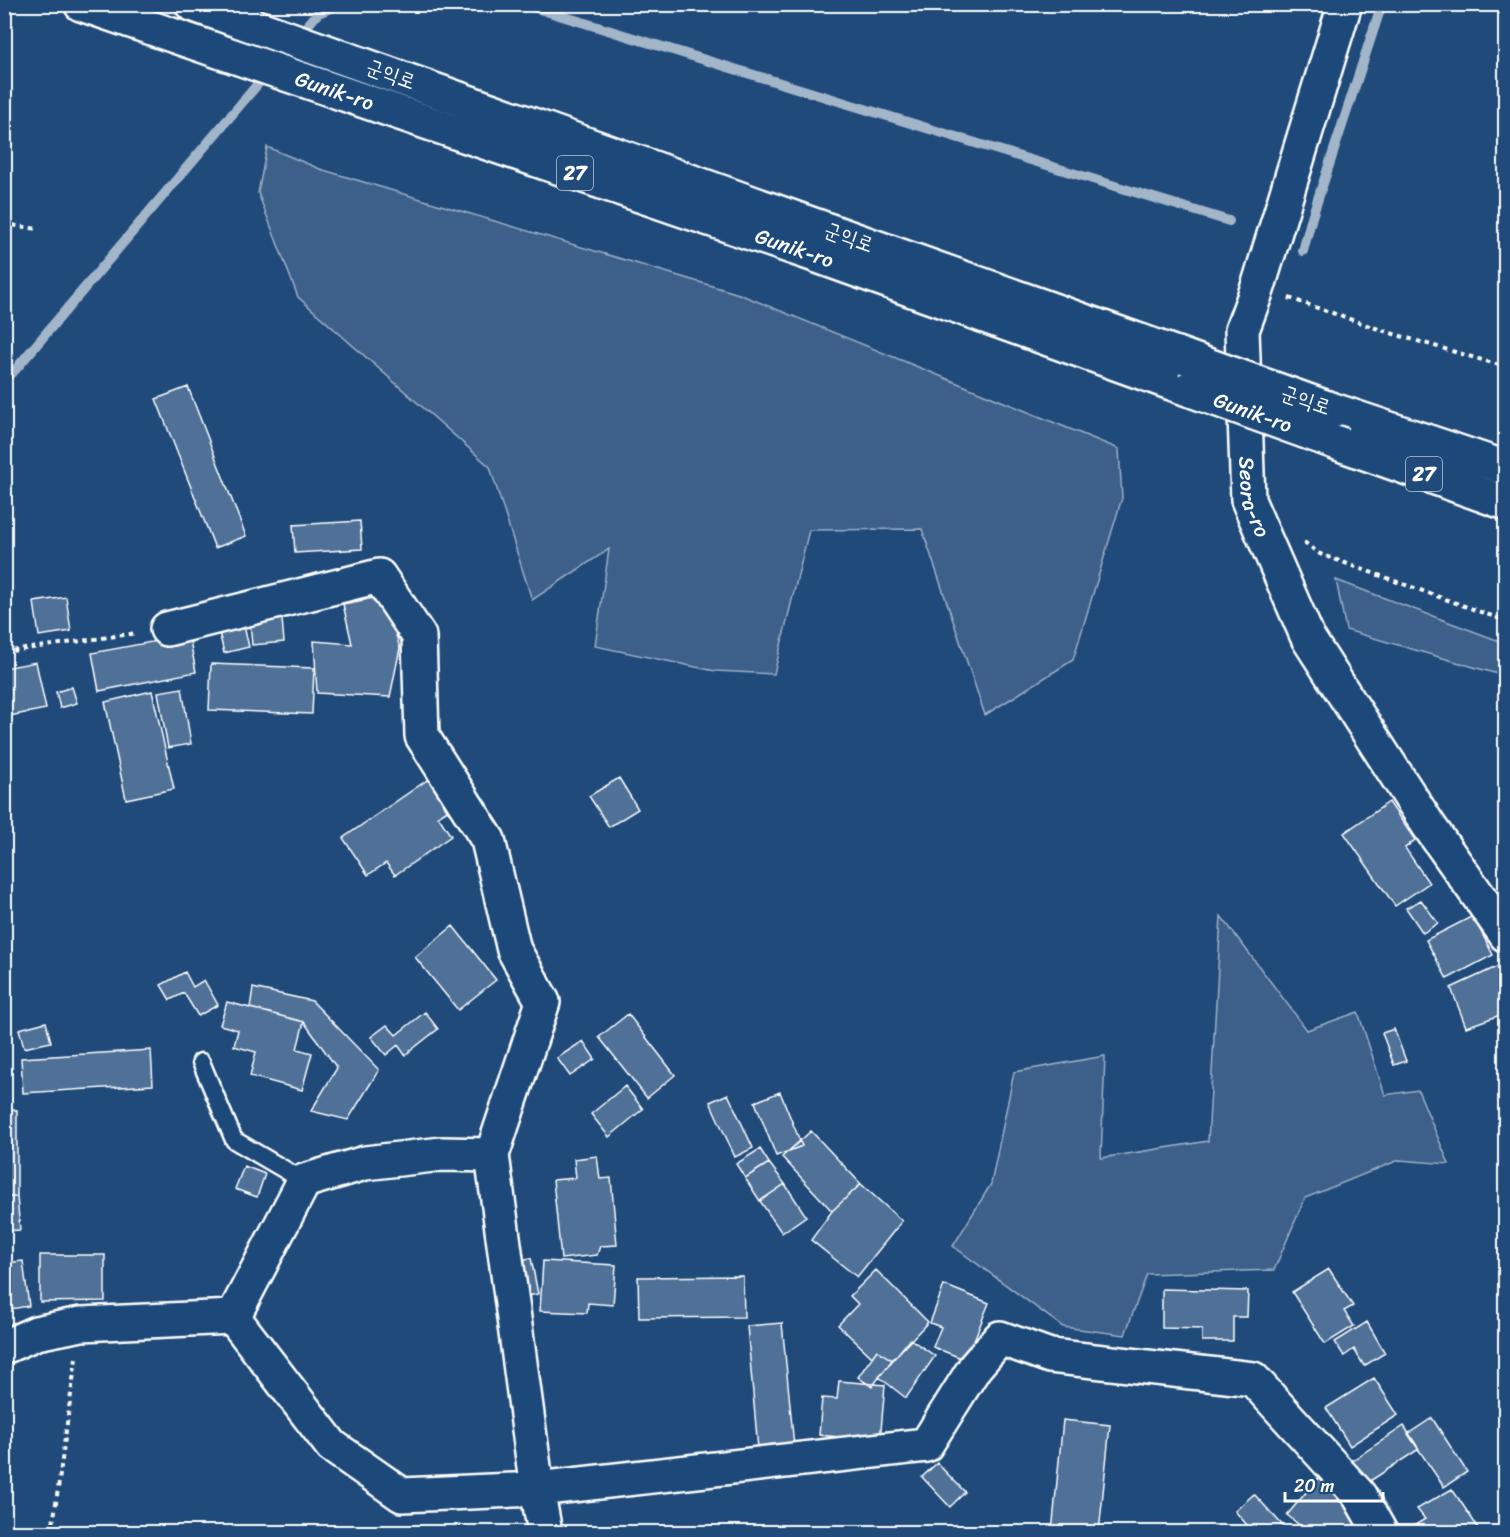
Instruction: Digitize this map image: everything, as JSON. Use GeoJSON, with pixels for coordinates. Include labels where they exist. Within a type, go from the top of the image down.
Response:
{"type":"FeatureCollection","features":[{"type":"Feature","properties":{"kind":"main road","name":"Gunik-ro"},"geometry":{"type":"LineString","coordinates":[[81,4],[812,254],[1506,503]]}},
{"type":"Feature","properties":{"kind":"main road","name":"Seora-ro"},"geometry":{"type":"LineString","coordinates":[[1345,4],[1258,287],[1242,330],[1248,500],[1308,638],[1429,826],[1506,935]]}},
{"type":"Feature","properties":{"kind":"main road","name":"군익로"},"geometry":{"type":"LineString","coordinates":[[207,9],[1333,410],[1506,468]]}},
{"type":"Feature","properties":{"kind":"main road"},"geometry":{"type":"LineString","coordinates":[[167,629],[379,576],[419,636],[422,736],[488,840],[514,950],[543,1002],[492,1155],[537,1489],[545,1533]]}},
{"type":"Feature","properties":{"kind":"main road"},"geometry":{"type":"LineString","coordinates":[[233,1317],[304,1181],[365,1163],[442,1154],[492,1155]]}},
{"type":"Feature","properties":{"kind":"main road"},"geometry":{"type":"LineString","coordinates":[[233,1317],[332,1446],[402,1495],[537,1489],[926,1445],[975,1367],[1000,1338],[1050,1356],[1253,1379],[1359,1495],[1380,1533]]}},
{"type":"Feature","properties":{"kind":"main road"},"geometry":{"type":"LineString","coordinates":[[4,1347],[36,1333],[81,1324],[233,1317]]}},
{"type":"Feature","properties":{"kind":"lane"},"geometry":{"type":"LineString","coordinates":[[201,1062],[234,1140],[304,1181]]}},
{"type":"Feature","properties":{"kind":"path"},"geometry":{"type":"LineString","coordinates":[[4,224],[38,230]]}},
{"type":"Feature","properties":{"kind":"path"},"geometry":{"type":"LineString","coordinates":[[1258,287],[1387,332],[1506,367]]}},
{"type":"Feature","properties":{"kind":"path"},"geometry":{"type":"LineString","coordinates":[[1302,540],[1320,554],[1506,621]]}},
{"type":"Feature","properties":{"kind":"path"},"geometry":{"type":"LineString","coordinates":[[4,652],[167,629]]}},
{"type":"Feature","properties":{"kind":"path"},"geometry":{"type":"LineString","coordinates":[[52,1533],[81,1324]]}},
{"type":"Feature","properties":{"kind":"shaded area"},"geometry":{"type":"Polygon","coordinates":[[[267,147],[320,169],[739,294],[1119,449],[1122,498],[1073,660],[985,715],[922,529],[809,530],[774,674],[715,671],[595,646],[609,549],[532,600],[490,467],[298,297],[258,193],[267,147]]]}},
{"type":"Feature","properties":{"kind":"shaded area"},"geometry":{"type":"Polygon","coordinates":[[[1336,580],[1505,643],[1505,678],[1346,630],[1336,580]]]}},
{"type":"Feature","properties":{"kind":"shaded area"},"geometry":{"type":"Polygon","coordinates":[[[1221,916],[1307,1030],[1358,1012],[1385,1095],[1418,1090],[1449,1164],[1399,1160],[1305,1198],[1274,1270],[1147,1274],[1125,1335],[1063,1327],[953,1246],[991,1184],[1014,1072],[1105,1056],[1101,1158],[1208,1141],[1221,916]]]}},
{"type":"Feature","properties":{"kind":"building"},"geometry":{"type":"Polygon","coordinates":[[[188,387],[246,536],[215,548],[156,399],[188,387]]]}},
{"type":"Feature","properties":{"kind":"building"},"geometry":{"type":"Polygon","coordinates":[[[360,521],[362,549],[295,553],[293,525],[360,521]]]}},
{"type":"Feature","properties":{"kind":"building"},"geometry":{"type":"Polygon","coordinates":[[[384,596],[400,648],[390,697],[317,693],[314,641],[352,644],[343,604],[384,596]]]}},
{"type":"Feature","properties":{"kind":"building"},"geometry":{"type":"Polygon","coordinates":[[[66,597],[71,631],[39,636],[34,602],[66,597]]]}},
{"type":"Feature","properties":{"kind":"building"},"geometry":{"type":"Polygon","coordinates":[[[282,619],[284,642],[252,645],[250,622],[282,619]]]}},
{"type":"Feature","properties":{"kind":"building"},"geometry":{"type":"Polygon","coordinates":[[[243,622],[249,647],[224,653],[218,628],[243,622]]]}},
{"type":"Feature","properties":{"kind":"building"},"geometry":{"type":"Polygon","coordinates":[[[189,635],[196,672],[99,691],[92,653],[189,635]]]}},
{"type":"Feature","properties":{"kind":"building"},"geometry":{"type":"Polygon","coordinates":[[[36,662],[46,709],[4,717],[4,668],[36,662]]]}},
{"type":"Feature","properties":{"kind":"building"},"geometry":{"type":"Polygon","coordinates":[[[211,664],[314,668],[312,714],[209,710],[211,664]]]}},
{"type":"Feature","properties":{"kind":"building"},"geometry":{"type":"Polygon","coordinates":[[[72,687],[77,703],[60,708],[56,692],[72,687]]]}},
{"type":"Feature","properties":{"kind":"building"},"geometry":{"type":"Polygon","coordinates":[[[182,688],[191,744],[168,748],[158,692],[182,688]]]}},
{"type":"Feature","properties":{"kind":"building"},"geometry":{"type":"Polygon","coordinates":[[[152,691],[174,789],[126,799],[105,702],[152,691]]]}},
{"type":"Feature","properties":{"kind":"building"},"geometry":{"type":"Polygon","coordinates":[[[433,776],[454,806],[438,816],[451,836],[395,875],[386,863],[368,875],[343,838],[433,776]]]}},
{"type":"Feature","properties":{"kind":"building"},"geometry":{"type":"Polygon","coordinates":[[[619,778],[638,809],[609,827],[589,796],[619,778]]]}},
{"type":"Feature","properties":{"kind":"building"},"geometry":{"type":"Polygon","coordinates":[[[1389,802],[1415,840],[1405,848],[1429,883],[1395,906],[1344,833],[1389,802]]]}},
{"type":"Feature","properties":{"kind":"building"},"geometry":{"type":"Polygon","coordinates":[[[1421,900],[1438,923],[1423,933],[1406,908],[1421,900]]]}},
{"type":"Feature","properties":{"kind":"building"},"geometry":{"type":"Polygon","coordinates":[[[1473,916],[1493,955],[1447,979],[1426,940],[1473,916]]]}},
{"type":"Feature","properties":{"kind":"building"},"geometry":{"type":"Polygon","coordinates":[[[453,926],[496,980],[458,1010],[415,957],[453,926]]]}},
{"type":"Feature","properties":{"kind":"building"},"geometry":{"type":"Polygon","coordinates":[[[1503,964],[1506,967],[1506,1013],[1466,1027],[1451,988],[1503,964]]]}},
{"type":"Feature","properties":{"kind":"building"},"geometry":{"type":"Polygon","coordinates":[[[185,972],[193,987],[204,980],[218,1005],[198,1016],[184,993],[170,1000],[161,985],[185,972]]]}},
{"type":"Feature","properties":{"kind":"building"},"geometry":{"type":"Polygon","coordinates":[[[253,988],[312,1001],[379,1070],[348,1120],[311,1111],[337,1068],[304,1022],[250,1008],[253,988]]]}},
{"type":"Feature","properties":{"kind":"building"},"geometry":{"type":"Polygon","coordinates":[[[227,1002],[304,1022],[297,1049],[312,1053],[302,1090],[250,1076],[256,1052],[234,1046],[238,1030],[220,1025],[227,1002]]]}},
{"type":"Feature","properties":{"kind":"building"},"geometry":{"type":"Polygon","coordinates":[[[425,1012],[438,1029],[405,1055],[398,1045],[386,1055],[371,1037],[387,1025],[396,1035],[425,1012]]]}},
{"type":"Feature","properties":{"kind":"building"},"geometry":{"type":"Polygon","coordinates":[[[628,1014],[675,1075],[647,1098],[599,1037],[628,1014]]]}},
{"type":"Feature","properties":{"kind":"building"},"geometry":{"type":"Polygon","coordinates":[[[46,1022],[51,1042],[24,1048],[19,1029],[46,1022]]]}},
{"type":"Feature","properties":{"kind":"building"},"geometry":{"type":"Polygon","coordinates":[[[1394,1029],[1406,1061],[1394,1065],[1382,1033],[1394,1029]]]}},
{"type":"Feature","properties":{"kind":"building"},"geometry":{"type":"Polygon","coordinates":[[[583,1041],[595,1059],[570,1076],[557,1058],[583,1041]]]}},
{"type":"Feature","properties":{"kind":"building"},"geometry":{"type":"Polygon","coordinates":[[[151,1050],[153,1085],[23,1093],[21,1058],[151,1050]]]}},
{"type":"Feature","properties":{"kind":"building"},"geometry":{"type":"Polygon","coordinates":[[[625,1086],[643,1109],[609,1137],[591,1114],[625,1086]]]}},
{"type":"Feature","properties":{"kind":"building"},"geometry":{"type":"Polygon","coordinates":[[[780,1092],[802,1146],[776,1156],[755,1102],[780,1092]]]}},
{"type":"Feature","properties":{"kind":"building"},"geometry":{"type":"Polygon","coordinates":[[[728,1094],[753,1148],[735,1157],[710,1102],[728,1094]]]}},
{"type":"Feature","properties":{"kind":"building"},"geometry":{"type":"Polygon","coordinates":[[[4,1110],[17,1110],[17,1197],[4,1197],[4,1110]]]}},
{"type":"Feature","properties":{"kind":"building"},"geometry":{"type":"Polygon","coordinates":[[[811,1131],[861,1184],[832,1211],[782,1157],[811,1131]]]}},
{"type":"Feature","properties":{"kind":"building"},"geometry":{"type":"Polygon","coordinates":[[[760,1149],[769,1163],[745,1178],[736,1164],[760,1149]]]}},
{"type":"Feature","properties":{"kind":"building"},"geometry":{"type":"Polygon","coordinates":[[[597,1156],[600,1179],[611,1178],[617,1245],[600,1246],[597,1255],[561,1259],[553,1180],[576,1178],[574,1159],[597,1156]]]}},
{"type":"Feature","properties":{"kind":"building"},"geometry":{"type":"Polygon","coordinates":[[[769,1163],[785,1184],[760,1201],[745,1178],[769,1163]]]}},
{"type":"Feature","properties":{"kind":"building"},"geometry":{"type":"Polygon","coordinates":[[[244,1166],[265,1174],[257,1197],[235,1189],[244,1166]]]}},
{"type":"Feature","properties":{"kind":"building"},"geometry":{"type":"Polygon","coordinates":[[[785,1184],[806,1216],[782,1233],[760,1201],[785,1184]]]}},
{"type":"Feature","properties":{"kind":"building"},"geometry":{"type":"Polygon","coordinates":[[[861,1184],[902,1221],[857,1277],[811,1240],[832,1211],[861,1184]]]}},
{"type":"Feature","properties":{"kind":"building"},"geometry":{"type":"Polygon","coordinates":[[[4,1197],[17,1197],[20,1230],[4,1231],[4,1197]]]}},
{"type":"Feature","properties":{"kind":"building"},"geometry":{"type":"Polygon","coordinates":[[[40,1255],[105,1255],[105,1301],[40,1302],[40,1255]]]}},
{"type":"Feature","properties":{"kind":"building"},"geometry":{"type":"Polygon","coordinates":[[[531,1258],[538,1294],[522,1297],[516,1261],[531,1258]]]}},
{"type":"Feature","properties":{"kind":"building"},"geometry":{"type":"Polygon","coordinates":[[[23,1261],[29,1306],[11,1309],[5,1263],[23,1261]]]}},
{"type":"Feature","properties":{"kind":"building"},"geometry":{"type":"Polygon","coordinates":[[[543,1261],[616,1265],[613,1305],[588,1303],[587,1313],[540,1311],[543,1261]]]}},
{"type":"Feature","properties":{"kind":"building"},"geometry":{"type":"Polygon","coordinates":[[[1329,1269],[1353,1306],[1344,1311],[1354,1326],[1325,1344],[1292,1292],[1329,1269]]]}},
{"type":"Feature","properties":{"kind":"building"},"geometry":{"type":"Polygon","coordinates":[[[876,1270],[928,1322],[892,1360],[877,1350],[872,1357],[838,1325],[858,1304],[850,1296],[876,1270]]]}},
{"type":"Feature","properties":{"kind":"building"},"geometry":{"type":"Polygon","coordinates":[[[743,1276],[744,1317],[639,1318],[638,1277],[743,1276]]]}},
{"type":"Feature","properties":{"kind":"building"},"geometry":{"type":"Polygon","coordinates":[[[944,1285],[989,1303],[966,1360],[933,1347],[941,1327],[930,1323],[944,1285]]]}},
{"type":"Feature","properties":{"kind":"building"},"geometry":{"type":"Polygon","coordinates":[[[1162,1289],[1248,1291],[1247,1317],[1233,1317],[1233,1341],[1202,1341],[1202,1329],[1162,1328],[1162,1289]]]}},
{"type":"Feature","properties":{"kind":"building"},"geometry":{"type":"Polygon","coordinates":[[[1367,1322],[1385,1353],[1364,1366],[1354,1349],[1344,1356],[1335,1342],[1367,1322]]]}},
{"type":"Feature","properties":{"kind":"building"},"geometry":{"type":"Polygon","coordinates":[[[782,1323],[794,1446],[758,1449],[747,1326],[782,1323]]]}},
{"type":"Feature","properties":{"kind":"building"},"geometry":{"type":"Polygon","coordinates":[[[910,1339],[935,1356],[906,1398],[879,1377],[910,1339]]]}},
{"type":"Feature","properties":{"kind":"building"},"geometry":{"type":"Polygon","coordinates":[[[877,1350],[892,1360],[872,1387],[858,1377],[877,1350]]]}},
{"type":"Feature","properties":{"kind":"building"},"geometry":{"type":"Polygon","coordinates":[[[1374,1378],[1398,1415],[1350,1446],[1326,1408],[1374,1378]]]}},
{"type":"Feature","properties":{"kind":"building"},"geometry":{"type":"Polygon","coordinates":[[[839,1381],[885,1385],[880,1441],[819,1435],[822,1398],[837,1399],[839,1381]]]}},
{"type":"Feature","properties":{"kind":"building"},"geometry":{"type":"Polygon","coordinates":[[[1432,1418],[1467,1472],[1444,1487],[1408,1434],[1432,1418]]]}},
{"type":"Feature","properties":{"kind":"building"},"geometry":{"type":"Polygon","coordinates":[[[1063,1420],[1110,1425],[1099,1532],[1052,1532],[1063,1420]]]}},
{"type":"Feature","properties":{"kind":"building"},"geometry":{"type":"Polygon","coordinates":[[[1404,1426],[1419,1449],[1364,1485],[1350,1462],[1404,1426]]]}},
{"type":"Feature","properties":{"kind":"building"},"geometry":{"type":"Polygon","coordinates":[[[937,1463],[965,1492],[950,1507],[922,1477],[937,1463]]]}},
{"type":"Feature","properties":{"kind":"building"},"geometry":{"type":"Polygon","coordinates":[[[1319,1477],[1371,1519],[1360,1532],[1308,1532],[1287,1515],[1319,1477]]]}},
{"type":"Feature","properties":{"kind":"building"},"geometry":{"type":"Polygon","coordinates":[[[1452,1489],[1481,1532],[1415,1532],[1412,1527],[1425,1519],[1417,1509],[1452,1489]]]}},
{"type":"Feature","properties":{"kind":"building"},"geometry":{"type":"Polygon","coordinates":[[[1254,1494],[1285,1528],[1280,1532],[1269,1532],[1265,1527],[1258,1532],[1253,1532],[1235,1511],[1254,1494]]]}},
{"type":"Feature","properties":{"kind":"waterway"},"geometry":{"type":"LineString","coordinates":[[298,37],[318,13],[340,4]]}},
{"type":"Feature","properties":{"kind":"waterway"},"geometry":{"type":"LineString","coordinates":[[523,4],[1229,221]]}},
{"type":"Feature","properties":{"kind":"waterway"},"geometry":{"type":"LineString","coordinates":[[1303,251],[1382,4]]}},
{"type":"Feature","properties":{"kind":"waterway"},"geometry":{"type":"LineString","coordinates":[[4,379],[15,370],[268,72]]}}]}
